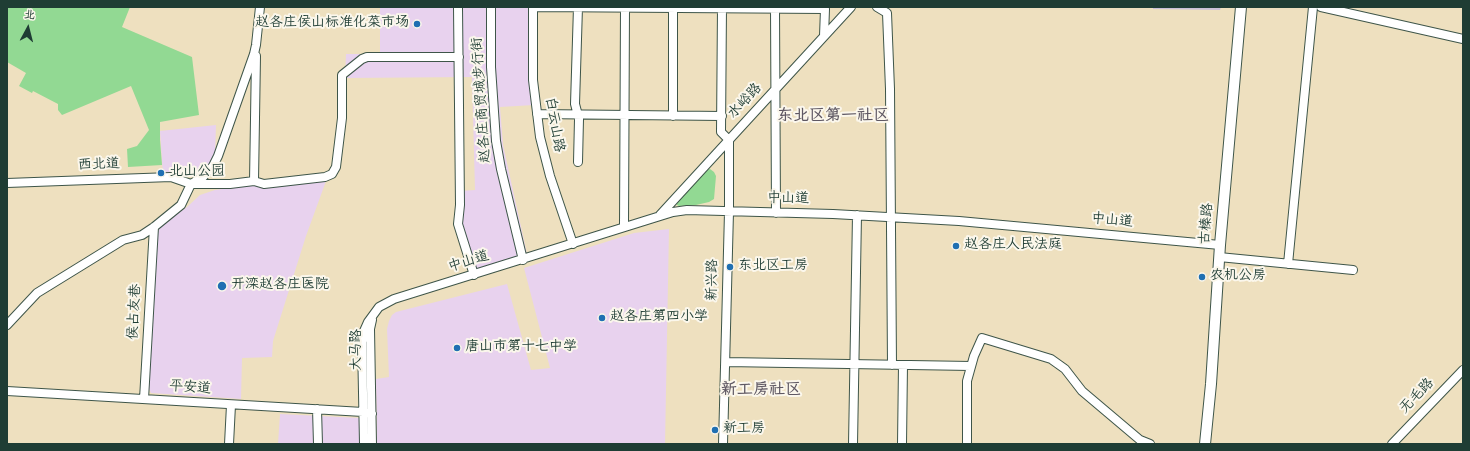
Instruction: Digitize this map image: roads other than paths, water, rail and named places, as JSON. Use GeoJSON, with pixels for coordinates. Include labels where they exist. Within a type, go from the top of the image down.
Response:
{"type":"FeatureCollection","features":[{"type":"Feature","properties":{"kind":"main road","name":"古榛路"},"geometry":{"type":"LineString","coordinates":[[1205,444],[1211,384],[1219,257],[1241,7]]}},
{"type":"Feature","properties":{"kind":"street"},"geometry":{"type":"LineString","coordinates":[[254,181],[256,45],[260,7]]}},
{"type":"Feature","properties":{"kind":"street"},"geometry":{"type":"LineString","coordinates":[[458,7],[460,205],[458,224],[474,275]]}},
{"type":"Feature","properties":{"kind":"street","name":"赵各庄商贸城步行街"},"geometry":{"type":"LineString","coordinates":[[491,7],[491,67],[496,141],[501,169],[523,260]]}},
{"type":"Feature","properties":{"kind":"street"},"geometry":{"type":"LineString","coordinates":[[533,7],[825,8],[824,36]]}},
{"type":"Feature","properties":{"kind":"street","name":"白云山路"},"geometry":{"type":"LineString","coordinates":[[533,7],[533,80],[540,137],[550,176],[572,244]]}},
{"type":"Feature","properties":{"kind":"street"},"geometry":{"type":"LineString","coordinates":[[578,7],[575,104],[578,115],[578,162]]}},
{"type":"Feature","properties":{"kind":"street"},"geometry":{"type":"LineString","coordinates":[[624,226],[625,7]]}},
{"type":"Feature","properties":{"kind":"street","name":"水峪路"},"geometry":{"type":"LineString","coordinates":[[660,215],[851,7]]}},
{"type":"Feature","properties":{"kind":"street"},"geometry":{"type":"LineString","coordinates":[[877,7],[887,13],[892,217],[892,365]]}},
{"type":"Feature","properties":{"kind":"street"},"geometry":{"type":"LineString","coordinates":[[1288,264],[1313,7]]}},
{"type":"Feature","properties":{"kind":"street"},"geometry":{"type":"LineString","coordinates":[[1321,7],[1463,40]]}},
{"type":"Feature","properties":{"kind":"street"},"geometry":{"type":"LineString","coordinates":[[673,8],[673,116]]}},
{"type":"Feature","properties":{"kind":"street"},"geometry":{"type":"LineString","coordinates":[[722,8],[721,132],[729,140]]}},
{"type":"Feature","properties":{"kind":"street"},"geometry":{"type":"LineString","coordinates":[[775,8],[776,212]]}},
{"type":"Feature","properties":{"kind":"street"},"geometry":{"type":"LineString","coordinates":[[7,326],[37,293],[123,240],[142,235],[154,227],[181,204],[191,184],[203,177],[213,166],[218,156],[256,45]]}},
{"type":"Feature","properties":{"kind":"street"},"geometry":{"type":"LineString","coordinates":[[191,184],[230,184],[254,181],[264,184],[325,177],[332,174],[336,167],[340,146],[342,118],[342,75],[362,58],[367,57],[459,57]]}},
{"type":"Feature","properties":{"kind":"street"},"geometry":{"type":"LineString","coordinates":[[537,114],[722,116]]}},
{"type":"Feature","properties":{"kind":"street","name":"新兴路"},"geometry":{"type":"LineString","coordinates":[[723,444],[729,212],[729,140]]}},
{"type":"Feature","properties":{"kind":"street","name":"西北道"},"geometry":{"type":"LineString","coordinates":[[7,183],[172,177],[191,184]]}},
{"type":"Feature","properties":{"kind":"street","name":"中山道"},"geometry":{"type":"LineString","coordinates":[[372,315],[379,307],[394,299],[523,260],[660,215],[687,210],[857,215],[959,221],[1220,245]]}},
{"type":"Feature","properties":{"kind":"street"},"geometry":{"type":"LineString","coordinates":[[853,444],[857,215]]}},
{"type":"Feature","properties":{"kind":"street","name":"侯占友巷"},"geometry":{"type":"LineString","coordinates":[[144,399],[154,227]]}},
{"type":"Feature","properties":{"kind":"street"},"geometry":{"type":"LineString","coordinates":[[1219,257],[1353,270]]}},
{"type":"Feature","properties":{"kind":"street","name":"大马路"},"geometry":{"type":"LineString","coordinates":[[364,444],[362,342],[364,331],[372,315]]}},
{"type":"Feature","properties":{"kind":"street","name":"大马路"},"geometry":{"type":"LineString","coordinates":[[372,315],[370,329],[372,444]]}},
{"type":"Feature","properties":{"kind":"street"},"geometry":{"type":"LineString","coordinates":[[967,444],[967,381],[974,356],[982,338],[1051,359],[1065,369],[1082,391],[1140,440],[1150,444]]}},
{"type":"Feature","properties":{"kind":"street"},"geometry":{"type":"LineString","coordinates":[[726,362],[971,366]]}},
{"type":"Feature","properties":{"kind":"street"},"geometry":{"type":"LineString","coordinates":[[902,444],[903,365]]}},
{"type":"Feature","properties":{"kind":"street","name":"无毛路"},"geometry":{"type":"LineString","coordinates":[[1392,444],[1463,370]]}},
{"type":"Feature","properties":{"kind":"street","name":"平安道"},"geometry":{"type":"LineString","coordinates":[[7,391],[317,409],[372,414]]}},
{"type":"Feature","properties":{"kind":"street"},"geometry":{"type":"LineString","coordinates":[[229,444],[231,405]]}},
{"type":"Feature","properties":{"kind":"street"},"geometry":{"type":"LineString","coordinates":[[317,409],[318,444]]}},
{"type":"Feature","properties":{"kind":"place","name":"赵各庄侯山标准化菜市场"},"geometry":{"type":"Point","coordinates":[417,24]}},
{"type":"Feature","properties":{"kind":"place","name":"北山公园"},"geometry":{"type":"Point","coordinates":[161,173]}},
{"type":"Feature","properties":{"kind":"place","name":"赵各庄人民法庭"},"geometry":{"type":"Point","coordinates":[956,246]}},
{"type":"Feature","properties":{"kind":"place","name":"东北区工房"},"geometry":{"type":"Point","coordinates":[730,267]}},
{"type":"Feature","properties":{"kind":"place","name":"农机公房"},"geometry":{"type":"Point","coordinates":[1202,277]}},
{"type":"Feature","properties":{"kind":"place","name":"开滦赵各庄医院"},"geometry":{"type":"Point","coordinates":[222,286]}},
{"type":"Feature","properties":{"kind":"place","name":"赵各庄第四小学"},"geometry":{"type":"Point","coordinates":[602,318]}},
{"type":"Feature","properties":{"kind":"place","name":"唐山市第十七中学"},"geometry":{"type":"Point","coordinates":[457,348]}},
{"type":"Feature","properties":{"kind":"place","name":"新工房"},"geometry":{"type":"Point","coordinates":[715,430]}},
{"type":"Feature","properties":{"kind":"district","name":"东北区第一社区"},"geometry":{"type":"Point","coordinates":[833,118]}},
{"type":"Feature","properties":{"kind":"district","name":"新工房社区"},"geometry":{"type":"Point","coordinates":[761,392]}}]}
